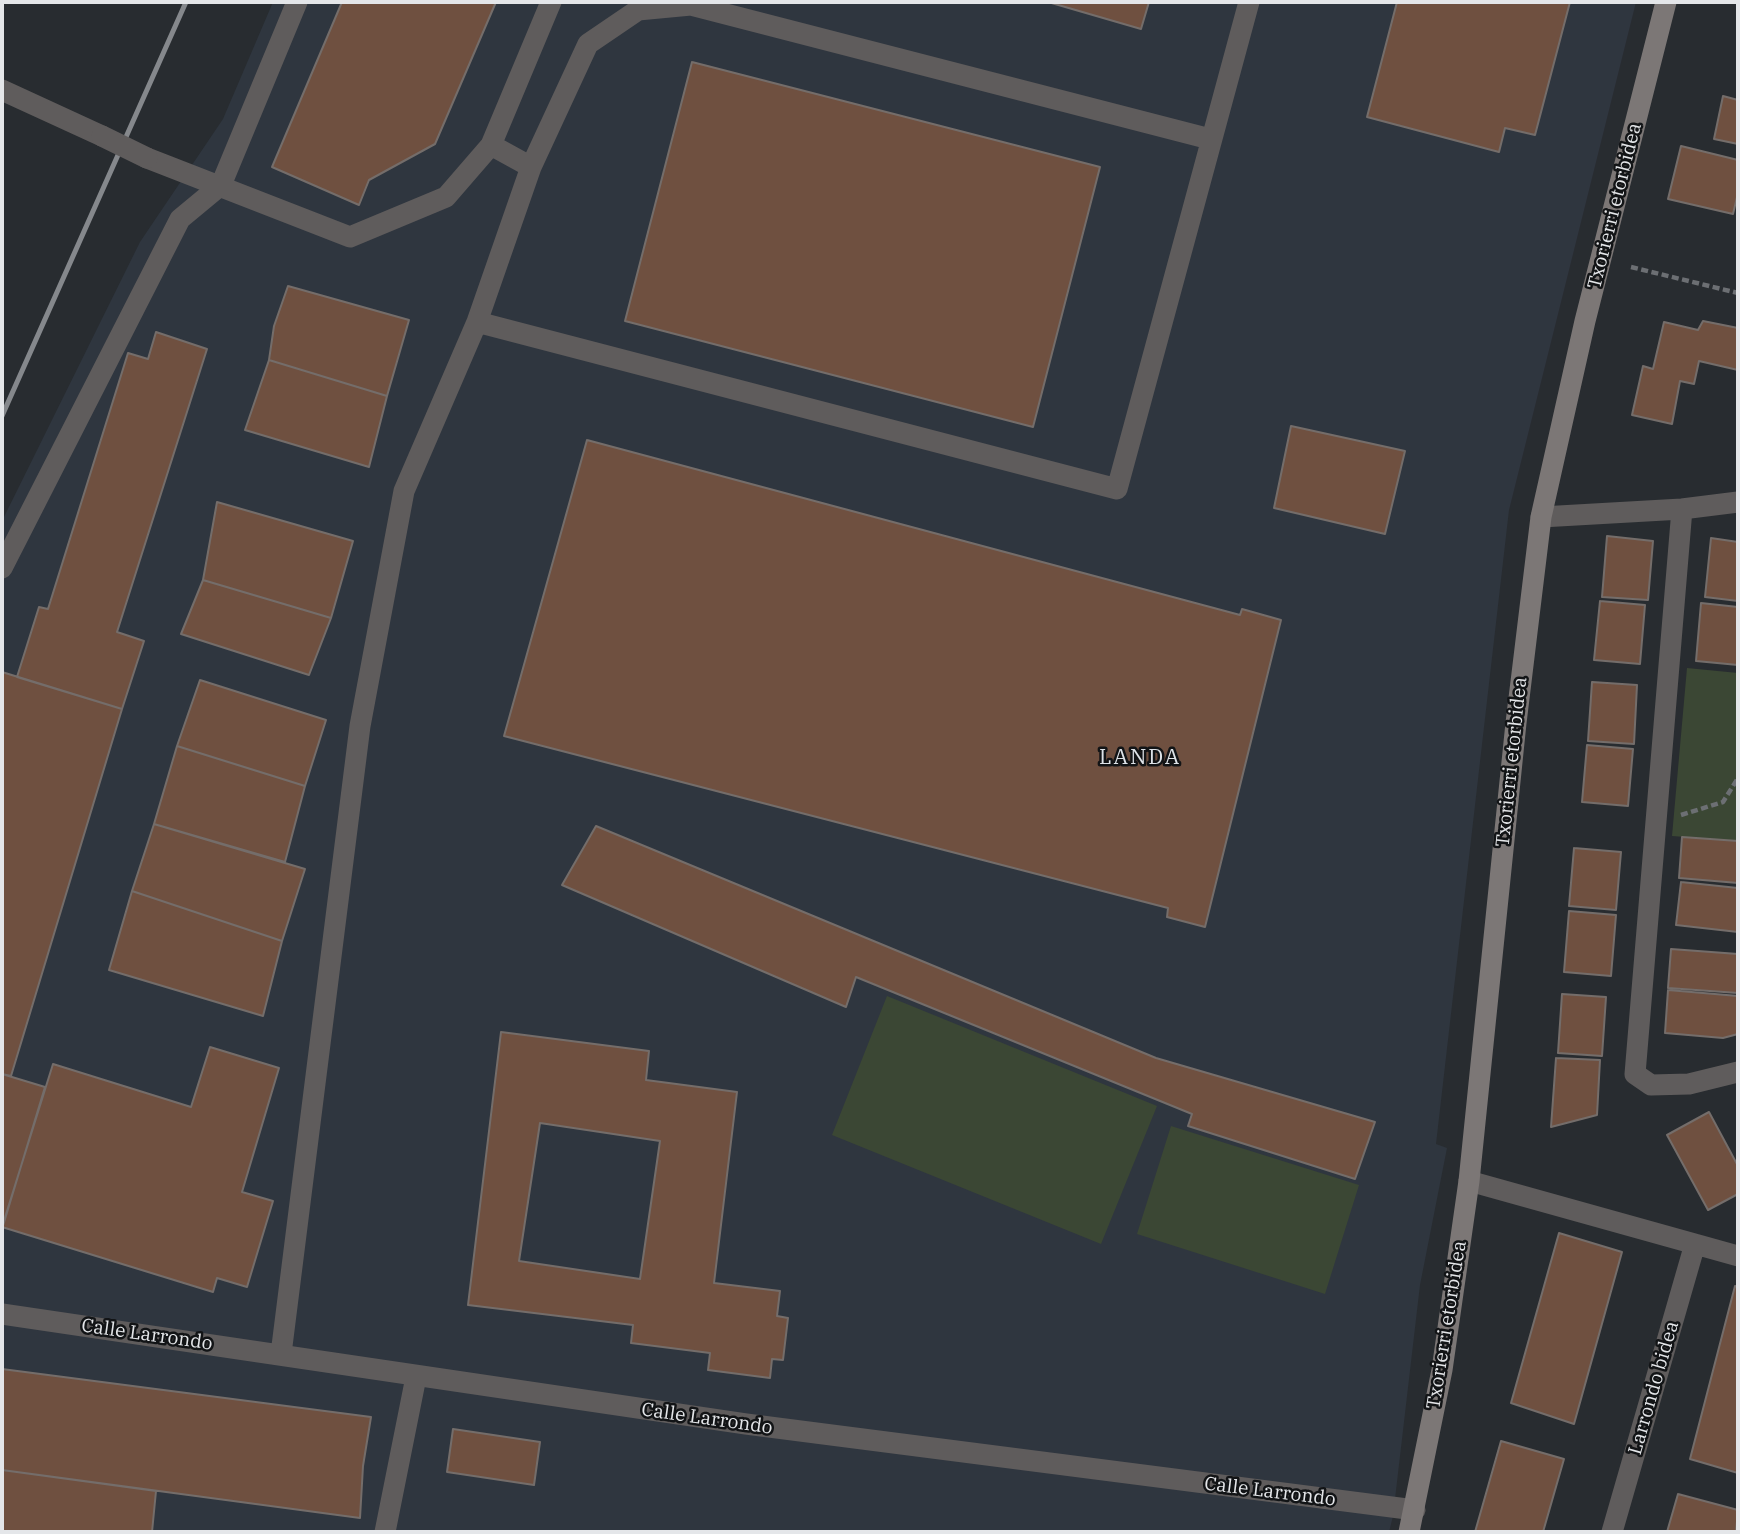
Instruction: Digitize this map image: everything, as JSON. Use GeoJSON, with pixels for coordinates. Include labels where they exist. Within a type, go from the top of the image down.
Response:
{"type":"FeatureCollection","features":[{"type":"Feature","properties":{"kind":"street"},"geometry":{"type":"LineString","coordinates":[[2,568],[180,219],[221,186],[298,2]]}},
{"type":"Feature","properties":{"kind":"street"},"geometry":{"type":"LineString","coordinates":[[2,90],[147,158],[351,237],[446,197],[491,145],[551,2]]}},
{"type":"Feature","properties":{"kind":"street"},"geometry":{"type":"LineString","coordinates":[[477,322],[1117,489],[1249,2]]}},
{"type":"Feature","properties":{"kind":"street","name":"Txorierri etorbidea"},"geometry":{"type":"LineString","coordinates":[[1409,1532],[1442,1370],[1469,1181],[1516,723],[1541,517],[1585,321],[1666,2]]}},
{"type":"Feature","properties":{"kind":"street"},"geometry":{"type":"LineString","coordinates":[[281,1354],[360,726],[404,491],[477,322],[531,167],[588,44],[638,10],[691,5],[1210,139]]}},
{"type":"Feature","properties":{"kind":"street"},"geometry":{"type":"LineString","coordinates":[[491,145],[531,167]]}},
{"type":"Feature","properties":{"kind":"street"},"geometry":{"type":"LineString","coordinates":[[1541,517],[1682,509],[1738,502]]}},
{"type":"Feature","properties":{"kind":"street"},"geometry":{"type":"LineString","coordinates":[[1682,509],[1634,1074],[1651,1085],[1689,1084],[1738,1072]]}},
{"type":"Feature","properties":{"kind":"street"},"geometry":{"type":"LineString","coordinates":[[1469,1181],[1738,1256]]}},
{"type":"Feature","properties":{"kind":"street","name":"Larrondo bidea"},"geometry":{"type":"LineString","coordinates":[[1612,1532],[1695,1244]]}},
{"type":"Feature","properties":{"kind":"street","name":"Calle Larrondo"},"geometry":{"type":"LineString","coordinates":[[2,1314],[281,1354],[416,1377],[1010,1461],[1415,1510]]}},
{"type":"Feature","properties":{"kind":"street"},"geometry":{"type":"LineString","coordinates":[[386,1532],[416,1377]]}},
{"type":"Feature","properties":{"kind":"path"},"geometry":{"type":"LineString","coordinates":[[1630,267],[1738,293]]}},
{"type":"Feature","properties":{"kind":"path"},"geometry":{"type":"LineString","coordinates":[[1674,818],[1723,802],[1738,778]]}},
{"type":"Feature","properties":{"kind":"shaded area"},"geometry":{"type":"Polygon","coordinates":[[[273,2],[1636,2],[1509,510],[1436,1144],[1447,1148],[1420,1285],[1389,1532],[2,1532],[2,521],[140,242],[223,119],[273,2]]]}},
{"type":"Feature","properties":{"kind":"green space"},"geometry":{"type":"Polygon","coordinates":[[[1687,668],[1738,673],[1738,841],[1672,836],[1687,668]]]}},
{"type":"Feature","properties":{"kind":"green space"},"geometry":{"type":"Polygon","coordinates":[[[887,996],[1157,1106],[1101,1244],[832,1135],[887,996]]]}},
{"type":"Feature","properties":{"kind":"green space"},"geometry":{"type":"Polygon","coordinates":[[[1171,1126],[1359,1185],[1325,1294],[1137,1234],[1171,1126]]]}},
{"type":"Feature","properties":{"kind":"building"},"geometry":{"type":"Polygon","coordinates":[[[342,2],[496,2],[435,144],[369,180],[359,205],[272,167],[342,2]]]}},
{"type":"Feature","properties":{"kind":"building"},"geometry":{"type":"Polygon","coordinates":[[[1048,2],[1149,2],[1141,29],[1048,2]]]}},
{"type":"Feature","properties":{"kind":"building"},"geometry":{"type":"Polygon","coordinates":[[[1397,2],[1570,2],[1535,135],[1505,128],[1499,152],[1367,117],[1397,2]]]}},
{"type":"Feature","properties":{"kind":"building"},"geometry":{"type":"Polygon","coordinates":[[[692,62],[1100,167],[1033,427],[625,321],[692,62]]]}},
{"type":"Feature","properties":{"kind":"building"},"geometry":{"type":"Polygon","coordinates":[[[1723,96],[1738,100],[1738,144],[1714,139],[1723,96]]]}},
{"type":"Feature","properties":{"kind":"building"},"geometry":{"type":"Polygon","coordinates":[[[1681,146],[1738,160],[1738,193],[1733,214],[1668,199],[1681,146]]]}},
{"type":"Feature","properties":{"kind":"building"},"geometry":{"type":"Polygon","coordinates":[[[288,286],[409,320],[387,396],[269,360],[274,326],[288,286]]]}},
{"type":"Feature","properties":{"kind":"building"},"geometry":{"type":"Polygon","coordinates":[[[1703,321],[1738,328],[1738,370],[1699,361],[1694,384],[1680,381],[1672,424],[1632,415],[1643,366],[1653,369],[1664,322],[1698,330],[1703,321]]]}},
{"type":"Feature","properties":{"kind":"building"},"geometry":{"type":"Polygon","coordinates":[[[156,332],[207,349],[117,632],[144,641],[122,709],[17,677],[39,607],[48,609],[128,353],[148,359],[156,332]]]}},
{"type":"Feature","properties":{"kind":"building"},"geometry":{"type":"Polygon","coordinates":[[[269,360],[387,396],[369,467],[245,430],[269,360]]]}},
{"type":"Feature","properties":{"kind":"building"},"geometry":{"type":"Polygon","coordinates":[[[1291,426],[1405,451],[1385,534],[1274,508],[1291,426]]]}},
{"type":"Feature","properties":{"kind":"building"},"geometry":{"type":"Polygon","coordinates":[[[587,440],[1240,615],[1242,609],[1281,620],[1205,927],[1167,917],[1168,908],[504,736],[587,440]]]}},
{"type":"Feature","properties":{"kind":"building"},"geometry":{"type":"Polygon","coordinates":[[[217,502],[353,541],[331,618],[203,580],[217,502]]]}},
{"type":"Feature","properties":{"kind":"building"},"geometry":{"type":"Polygon","coordinates":[[[1607,536],[1653,541],[1648,600],[1602,597],[1607,536]]]}},
{"type":"Feature","properties":{"kind":"building"},"geometry":{"type":"Polygon","coordinates":[[[1711,538],[1738,542],[1738,601],[1705,597],[1711,538]]]}},
{"type":"Feature","properties":{"kind":"building"},"geometry":{"type":"Polygon","coordinates":[[[203,580],[331,618],[309,675],[181,634],[203,580]]]}},
{"type":"Feature","properties":{"kind":"building"},"geometry":{"type":"Polygon","coordinates":[[[1600,601],[1645,605],[1640,664],[1594,660],[1600,601]]]}},
{"type":"Feature","properties":{"kind":"building"},"geometry":{"type":"Polygon","coordinates":[[[1701,603],[1738,607],[1738,665],[1696,661],[1701,603]]]}},
{"type":"Feature","properties":{"kind":"building"},"geometry":{"type":"Polygon","coordinates":[[[2,672],[122,709],[11,1076],[2,1074],[2,672]]]}},
{"type":"Feature","properties":{"kind":"building"},"geometry":{"type":"Polygon","coordinates":[[[200,680],[326,720],[305,786],[177,746],[200,680]]]}},
{"type":"Feature","properties":{"kind":"building"},"geometry":{"type":"Polygon","coordinates":[[[1592,682],[1637,685],[1634,744],[1588,741],[1592,682]]]}},
{"type":"Feature","properties":{"kind":"building"},"geometry":{"type":"Polygon","coordinates":[[[1587,745],[1633,749],[1628,806],[1582,802],[1587,745]]]}},
{"type":"Feature","properties":{"kind":"building"},"geometry":{"type":"Polygon","coordinates":[[[177,746],[305,786],[285,862],[154,824],[177,746]]]}},
{"type":"Feature","properties":{"kind":"building"},"geometry":{"type":"Polygon","coordinates":[[[154,824],[305,869],[282,941],[132,891],[154,824]]]}},
{"type":"Feature","properties":{"kind":"building"},"geometry":{"type":"Polygon","coordinates":[[[596,826],[1156,1058],[1375,1122],[1355,1179],[1188,1126],[1192,1114],[856,977],[846,1007],[562,885],[596,826]]]}},
{"type":"Feature","properties":{"kind":"building"},"geometry":{"type":"Polygon","coordinates":[[[1682,837],[1738,841],[1738,883],[1679,878],[1682,837]]]}},
{"type":"Feature","properties":{"kind":"building"},"geometry":{"type":"Polygon","coordinates":[[[1574,848],[1621,852],[1616,910],[1569,906],[1574,848]]]}},
{"type":"Feature","properties":{"kind":"building"},"geometry":{"type":"Polygon","coordinates":[[[1681,882],[1738,888],[1738,932],[1676,925],[1681,882]]]}},
{"type":"Feature","properties":{"kind":"building"},"geometry":{"type":"Polygon","coordinates":[[[132,891],[282,941],[263,1016],[109,970],[132,891]]]}},
{"type":"Feature","properties":{"kind":"building"},"geometry":{"type":"Polygon","coordinates":[[[1569,911],[1616,915],[1611,976],[1564,972],[1569,911]]]}},
{"type":"Feature","properties":{"kind":"building"},"geometry":{"type":"Polygon","coordinates":[[[1671,949],[1738,954],[1738,993],[1668,988],[1671,949]]]}},
{"type":"Feature","properties":{"kind":"building"},"geometry":{"type":"Polygon","coordinates":[[[1668,990],[1738,996],[1738,1034],[1723,1038],[1665,1033],[1668,990]]]}},
{"type":"Feature","properties":{"kind":"building"},"geometry":{"type":"Polygon","coordinates":[[[1562,994],[1606,997],[1602,1056],[1558,1053],[1562,994]]]}},
{"type":"Feature","properties":{"kind":"building"},"geometry":{"type":"Polygon","coordinates":[[[501,1032],[649,1051],[646,1080],[737,1092],[714,1283],[780,1291],[777,1316],[788,1318],[783,1360],[772,1359],[770,1378],[708,1370],[710,1353],[631,1343],[633,1325],[468,1305],[501,1032]],[[540,1123],[519,1261],[640,1279],[660,1141],[540,1123]]]}},
{"type":"Feature","properties":{"kind":"building"},"geometry":{"type":"Polygon","coordinates":[[[210,1047],[279,1068],[242,1192],[273,1201],[247,1287],[217,1278],[213,1292],[2,1227],[53,1064],[191,1107],[210,1047]]]}},
{"type":"Feature","properties":{"kind":"building"},"geometry":{"type":"Polygon","coordinates":[[[1556,1058],[1600,1060],[1597,1115],[1551,1127],[1556,1058]]]}},
{"type":"Feature","properties":{"kind":"building"},"geometry":{"type":"Polygon","coordinates":[[[2,1074],[45,1087],[2,1229],[2,1074]]]}},
{"type":"Feature","properties":{"kind":"building"},"geometry":{"type":"Polygon","coordinates":[[[1709,1112],[1738,1166],[1738,1194],[1708,1210],[1667,1135],[1709,1112]]]}},
{"type":"Feature","properties":{"kind":"building"},"geometry":{"type":"Polygon","coordinates":[[[1559,1233],[1622,1252],[1574,1424],[1511,1403],[1559,1233]]]}},
{"type":"Feature","properties":{"kind":"building"},"geometry":{"type":"Polygon","coordinates":[[[1735,1286],[1738,1287],[1738,1473],[1690,1459],[1735,1286]]]}},
{"type":"Feature","properties":{"kind":"building"},"geometry":{"type":"Polygon","coordinates":[[[2,1369],[371,1417],[363,1466],[360,1518],[2,1470],[2,1369]]]}},
{"type":"Feature","properties":{"kind":"building"},"geometry":{"type":"Polygon","coordinates":[[[453,1429],[540,1442],[534,1485],[447,1472],[453,1429]]]}},
{"type":"Feature","properties":{"kind":"building"},"geometry":{"type":"Polygon","coordinates":[[[1501,1441],[1564,1459],[1543,1532],[1475,1532],[1501,1441]]]}},
{"type":"Feature","properties":{"kind":"building"},"geometry":{"type":"Polygon","coordinates":[[[2,1470],[156,1491],[152,1532],[2,1532],[2,1470]]]}},
{"type":"Feature","properties":{"kind":"building"},"geometry":{"type":"Polygon","coordinates":[[[1678,1494],[1738,1510],[1736,1532],[1667,1532],[1678,1494]]]}},
{"type":"Feature","properties":{"kind":"railway"},"geometry":{"type":"LineString","coordinates":[[2,416],[186,2]]}},
{"type":"Feature","properties":{"kind":"district","name":"LANDA"},"geometry":{"type":"Point","coordinates":[1140,758]}}]}
